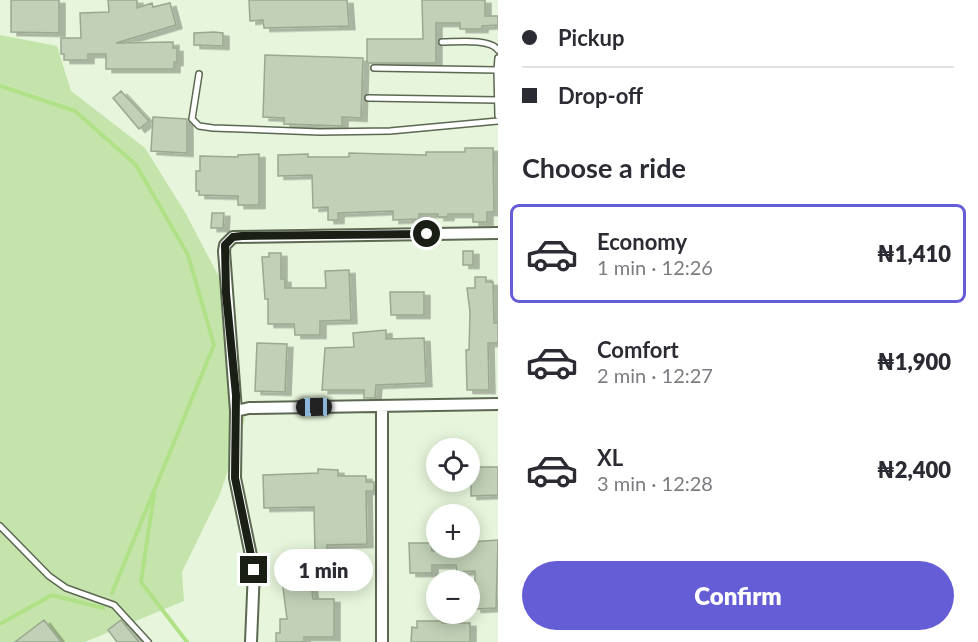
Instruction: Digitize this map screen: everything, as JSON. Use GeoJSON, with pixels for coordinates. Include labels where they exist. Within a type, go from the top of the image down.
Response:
{"type":"FeatureCollection","features":[{"type":"Feature","properties":{"kind":"street"},"geometry":{"type":"LineString","coordinates":[[251,642],[254,570],[235,478],[236,411],[225,245],[233,237],[498,233]]}},
{"type":"Feature","properties":{"kind":"street"},"geometry":{"type":"LineString","coordinates":[[236,411],[249,408],[498,404]]}},
{"type":"Feature","properties":{"kind":"street"},"geometry":{"type":"LineString","coordinates":[[382,406],[382,642]]}},
{"type":"Feature","properties":{"kind":"lane"},"geometry":{"type":"LineString","coordinates":[[442,42],[487,43],[496,46],[498,50]]}},
{"type":"Feature","properties":{"kind":"lane"},"geometry":{"type":"LineString","coordinates":[[199,74],[192,119],[199,126],[213,129],[320,132],[390,131],[498,119],[498,58]]}},
{"type":"Feature","properties":{"kind":"lane"},"geometry":{"type":"LineString","coordinates":[[375,68],[497,70]]}},
{"type":"Feature","properties":{"kind":"lane"},"geometry":{"type":"LineString","coordinates":[[368,98],[497,100]]}},
{"type":"Feature","properties":{"kind":"lane"},"geometry":{"type":"LineString","coordinates":[[1,527],[49,576],[66,588],[114,605],[148,642]]}},
{"type":"Feature","properties":{"kind":"green space"},"geometry":{"type":"Polygon","coordinates":[[[0,35],[57,46],[71,91],[145,148],[186,214],[220,279],[245,419],[220,494],[182,572],[184,601],[85,642],[0,642],[0,35]]]}},
{"type":"Feature","properties":{"kind":"building"},"geometry":{"type":"Polygon","coordinates":[[[11,0],[59,0],[59,33],[11,32],[11,0]]]}},
{"type":"Feature","properties":{"kind":"building"},"geometry":{"type":"Polygon","coordinates":[[[108,0],[137,0],[137,8],[152,3],[153,7],[170,3],[176,25],[116,43],[173,42],[173,48],[177,48],[177,62],[174,62],[174,69],[106,69],[106,54],[88,54],[88,60],[64,60],[64,54],[61,54],[61,38],[81,38],[80,13],[109,12],[108,0]]]}},
{"type":"Feature","properties":{"kind":"building"},"geometry":{"type":"Polygon","coordinates":[[[249,0],[347,0],[349,26],[264,28],[263,20],[250,21],[249,0]]]}},
{"type":"Feature","properties":{"kind":"building"},"geometry":{"type":"Polygon","coordinates":[[[422,0],[485,0],[485,16],[498,16],[498,25],[482,26],[482,29],[460,29],[460,23],[436,23],[436,63],[367,63],[367,39],[423,39],[422,0]]]}},
{"type":"Feature","properties":{"kind":"building"},"geometry":{"type":"Polygon","coordinates":[[[194,33],[223,33],[223,46],[194,45],[194,33]]]}},
{"type":"Feature","properties":{"kind":"building"},"geometry":{"type":"Polygon","coordinates":[[[265,55],[363,58],[361,118],[342,117],[342,126],[284,124],[284,118],[263,117],[265,55]]]}},
{"type":"Feature","properties":{"kind":"building"},"geometry":{"type":"Polygon","coordinates":[[[121,91],[149,121],[139,129],[113,98],[121,91]]]}},
{"type":"Feature","properties":{"kind":"building"},"geometry":{"type":"Polygon","coordinates":[[[153,117],[187,119],[187,153],[151,151],[153,117]]]}},
{"type":"Feature","properties":{"kind":"building"},"geometry":{"type":"Polygon","coordinates":[[[465,148],[493,148],[494,212],[487,212],[487,222],[473,222],[473,214],[448,214],[448,217],[438,217],[438,214],[419,214],[419,219],[393,220],[393,211],[338,213],[338,220],[328,220],[328,207],[313,208],[312,175],[278,176],[278,155],[308,154],[308,157],[349,157],[349,153],[426,155],[426,152],[465,152],[465,148]]]}},
{"type":"Feature","properties":{"kind":"building"},"geometry":{"type":"Polygon","coordinates":[[[259,154],[259,205],[238,205],[238,196],[199,195],[199,191],[196,191],[196,171],[200,171],[200,156],[238,157],[238,155],[259,154]]]}},
{"type":"Feature","properties":{"kind":"building"},"geometry":{"type":"Polygon","coordinates":[[[212,213],[224,213],[223,228],[211,228],[212,213]]]}},
{"type":"Feature","properties":{"kind":"building"},"geometry":{"type":"Polygon","coordinates":[[[463,251],[473,251],[473,265],[463,265],[463,251]]]}},
{"type":"Feature","properties":{"kind":"building"},"geometry":{"type":"Polygon","coordinates":[[[269,253],[281,253],[281,279],[285,279],[285,288],[326,288],[325,271],[349,270],[351,320],[320,321],[320,335],[295,335],[294,324],[268,324],[268,299],[265,299],[262,257],[269,257],[269,253]]]}},
{"type":"Feature","properties":{"kind":"building"},"geometry":{"type":"Polygon","coordinates":[[[475,277],[486,277],[486,282],[493,282],[494,323],[498,323],[498,343],[488,343],[489,390],[467,390],[466,350],[469,350],[470,312],[467,288],[475,288],[475,277]]]}},
{"type":"Feature","properties":{"kind":"building"},"geometry":{"type":"Polygon","coordinates":[[[390,292],[424,292],[424,315],[391,315],[390,292]]]}},
{"type":"Feature","properties":{"kind":"building"},"geometry":{"type":"Polygon","coordinates":[[[386,330],[386,339],[424,338],[426,383],[376,385],[375,398],[364,398],[364,390],[322,390],[325,348],[354,347],[353,333],[386,330]]]}},
{"type":"Feature","properties":{"kind":"building"},"geometry":{"type":"Polygon","coordinates":[[[257,343],[287,344],[285,392],[255,391],[257,343]]]}},
{"type":"Feature","properties":{"kind":"building"},"geometry":{"type":"Polygon","coordinates":[[[480,467],[498,467],[498,495],[471,496],[471,492],[480,492],[480,467]]]}},
{"type":"Feature","properties":{"kind":"building"},"geometry":{"type":"Polygon","coordinates":[[[318,469],[338,470],[338,476],[366,476],[366,482],[374,482],[374,491],[366,491],[367,544],[327,545],[327,554],[315,554],[314,507],[264,508],[263,475],[318,473],[318,469]]]}},
{"type":"Feature","properties":{"kind":"building"},"geometry":{"type":"Polygon","coordinates":[[[498,540],[496,608],[480,609],[480,570],[457,570],[456,565],[432,565],[432,570],[426,570],[426,573],[410,573],[409,543],[426,543],[426,558],[480,558],[480,541],[498,540]]]}},
{"type":"Feature","properties":{"kind":"building"},"geometry":{"type":"Polygon","coordinates":[[[309,568],[313,599],[334,599],[334,637],[304,637],[304,642],[276,642],[276,633],[280,633],[280,619],[287,619],[281,572],[309,568]]]}},
{"type":"Feature","properties":{"kind":"building"},"geometry":{"type":"Polygon","coordinates":[[[44,620],[61,642],[15,642],[44,620]]]}},
{"type":"Feature","properties":{"kind":"building"},"geometry":{"type":"Polygon","coordinates":[[[121,620],[139,642],[117,642],[108,630],[121,620]]]}},
{"type":"Feature","properties":{"kind":"building"},"geometry":{"type":"Polygon","coordinates":[[[417,621],[426,621],[426,624],[470,624],[470,642],[411,642],[412,627],[417,628],[417,621]]]}},
{"type":"Feature","properties":{"kind":"waterway"},"geometry":{"type":"LineString","coordinates":[[0,86],[75,111],[136,165],[188,255],[214,345],[112,593]]}},
{"type":"Feature","properties":{"kind":"waterway"},"geometry":{"type":"LineString","coordinates":[[154,494],[141,582],[187,642]]}},
{"type":"Feature","properties":{"kind":"waterway"},"geometry":{"type":"LineString","coordinates":[[0,624],[52,595],[103,608]]}},
{"type":"Feature","properties":{"kind":"route"},"geometry":{"type":"LineString","coordinates":[[254,570],[235,478],[236,395],[226,293],[225,245],[233,237],[242,236],[427,234]]}}]}
